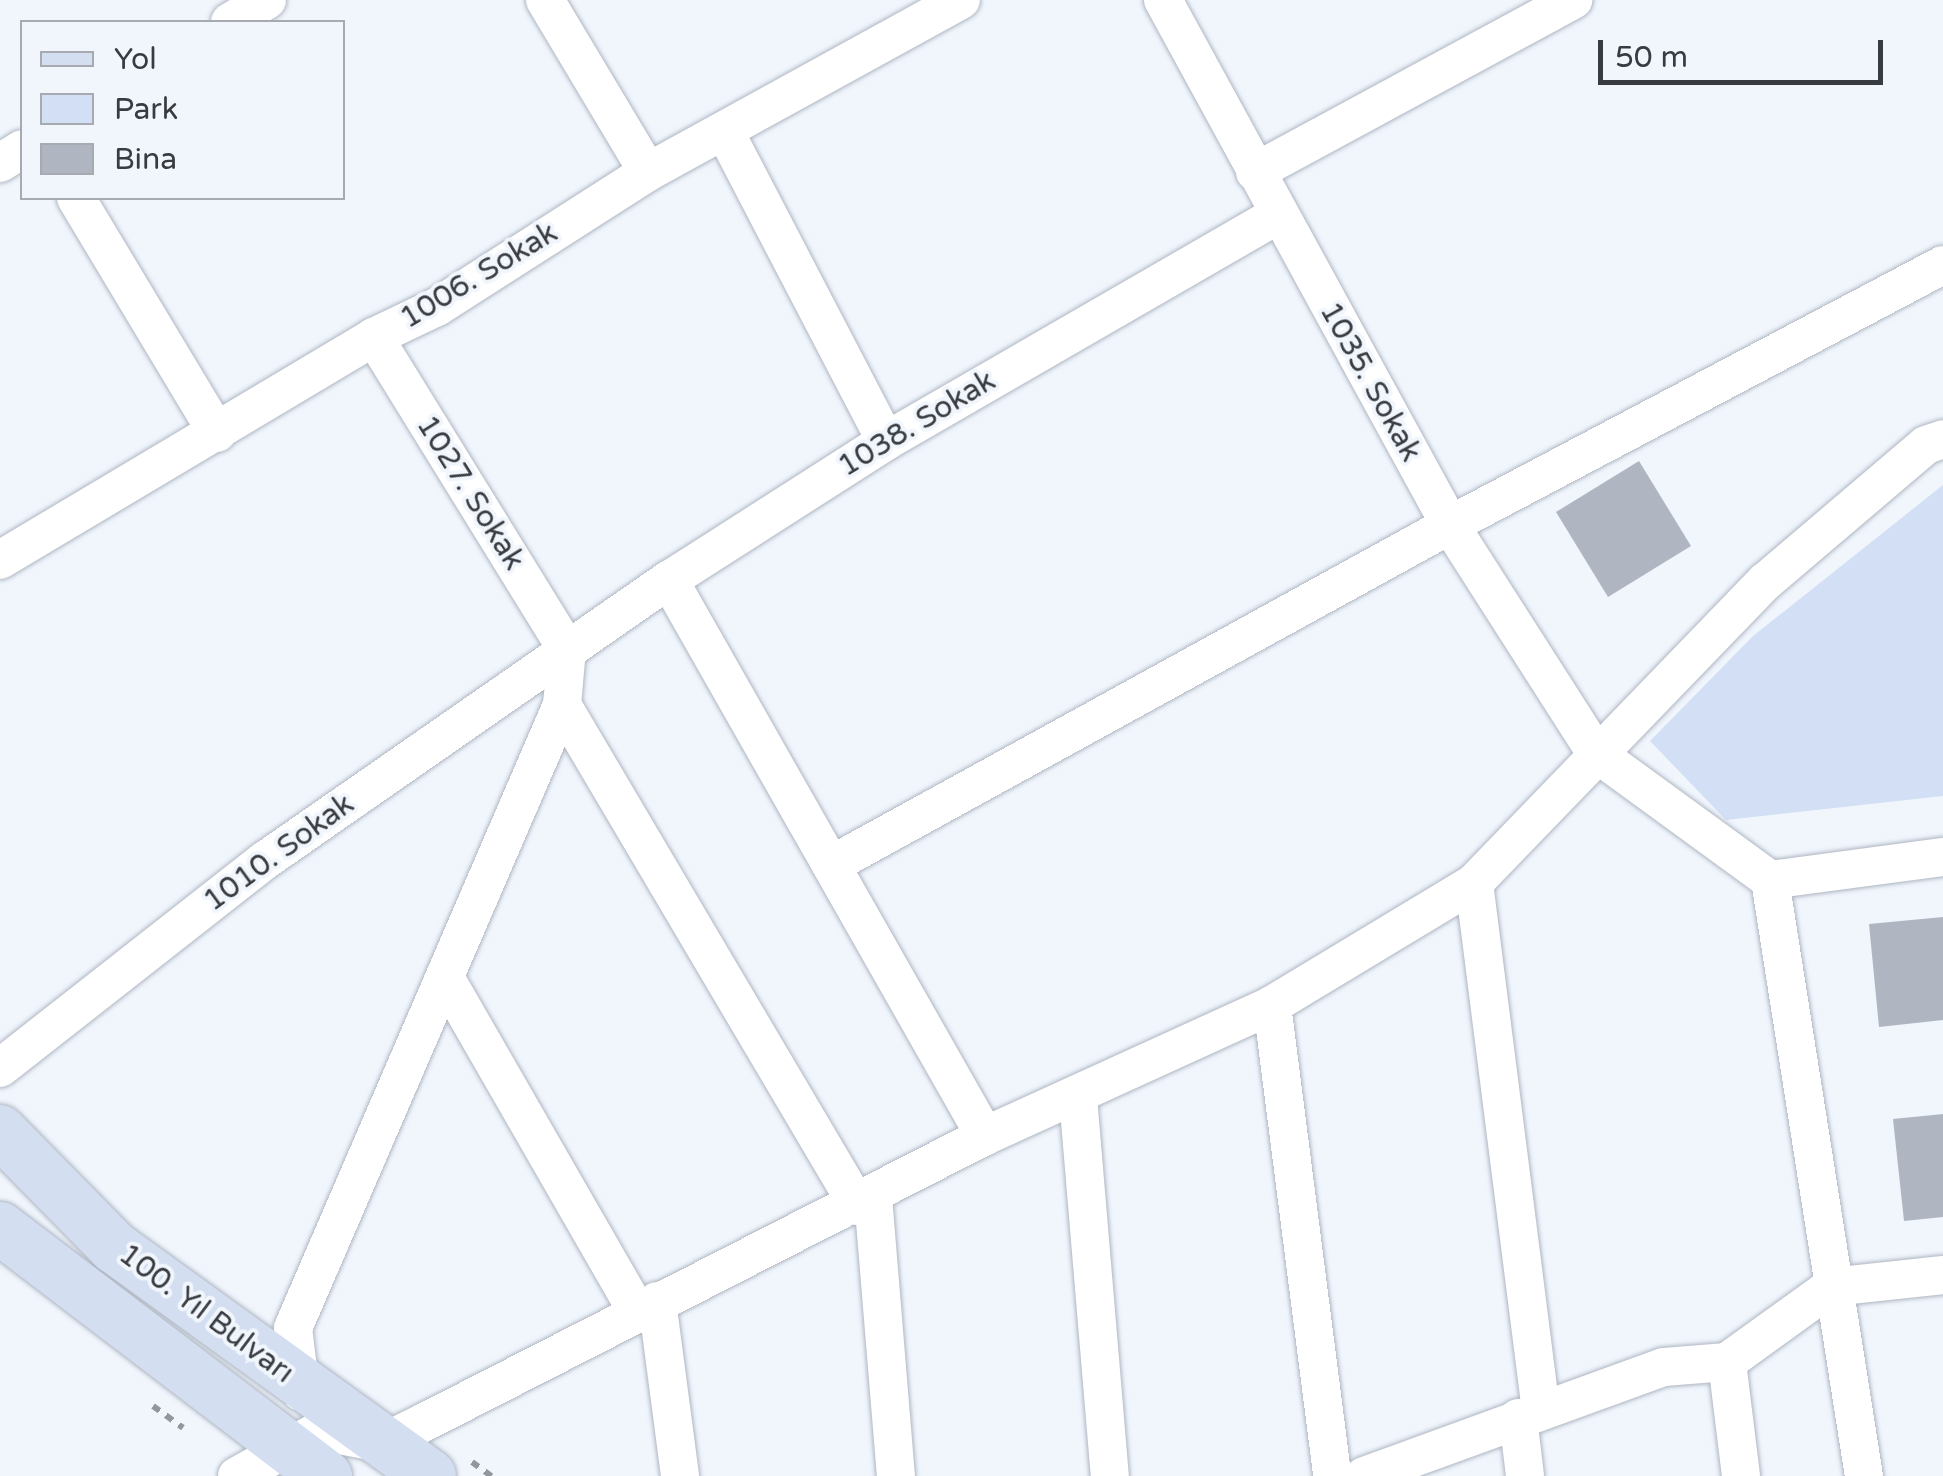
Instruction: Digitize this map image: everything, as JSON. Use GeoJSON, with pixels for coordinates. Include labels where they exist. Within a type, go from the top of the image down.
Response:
{"type":"FeatureCollection","features":[{"type":"Feature","properties":{"kind":"main road","name":"100. Yıl Bulvarı"},"geometry":{"type":"LineString","coordinates":[[0,1130],[114,1247],[430,1476]]}},
{"type":"Feature","properties":{"kind":"main road","name":"100. Yıl Bulvarı"},"geometry":{"type":"LineString","coordinates":[[0,1228],[311,1451]]}},
{"type":"Feature","properties":{"kind":"street"},"geometry":{"type":"LineString","coordinates":[[233,20],[266,0]]}},
{"type":"Feature","properties":{"kind":"street"},"geometry":{"type":"LineString","coordinates":[[545,0],[648,172]]}},
{"type":"Feature","properties":{"kind":"street","name":"1006. Sokak"},"geometry":{"type":"LineString","coordinates":[[0,560],[374,337],[437,307],[648,172],[726,134],[962,0]]}},
{"type":"Feature","properties":{"kind":"street","name":"1035. Sokak"},"geometry":{"type":"LineString","coordinates":[[1163,0],[1276,214],[1450,525],[1596,752]]}},
{"type":"Feature","properties":{"kind":"street"},"geometry":{"type":"LineString","coordinates":[[1255,172],[1572,0]]}},
{"type":"Feature","properties":{"kind":"street"},"geometry":{"type":"LineString","coordinates":[[726,134],[886,441]]}},
{"type":"Feature","properties":{"kind":"street"},"geometry":{"type":"LineString","coordinates":[[77,200],[216,433]]}},
{"type":"Feature","properties":{"kind":"street","name":"1038. Sokak"},"geometry":{"type":"LineString","coordinates":[[567,649],[886,441],[1276,214]]}},
{"type":"Feature","properties":{"kind":"street"},"geometry":{"type":"LineString","coordinates":[[830,866],[1450,525],[1943,265]]}},
{"type":"Feature","properties":{"kind":"street","name":"1027. Sokak"},"geometry":{"type":"LineString","coordinates":[[374,337],[567,649]]}},
{"type":"Feature","properties":{"kind":"street"},"geometry":{"type":"LineString","coordinates":[[236,1476],[311,1451],[382,1443],[647,1306],[866,1201],[985,1136],[1078,1097],[1272,1005],[1474,883],[1596,752],[1765,582],[1926,445],[1943,438]]}},
{"type":"Feature","properties":{"kind":"street"},"geometry":{"type":"LineString","coordinates":[[669,580],[985,1136]]}},
{"type":"Feature","properties":{"kind":"street"},"geometry":{"type":"LineString","coordinates":[[311,1451],[296,1380],[293,1328],[447,981],[562,705],[567,649]]}},
{"type":"Feature","properties":{"kind":"street","name":"1010. Sokak"},"geometry":{"type":"LineString","coordinates":[[0,1068],[264,861],[567,649]]}},
{"type":"Feature","properties":{"kind":"street"},"geometry":{"type":"LineString","coordinates":[[562,705],[866,1201],[896,1476]]}},
{"type":"Feature","properties":{"kind":"street"},"geometry":{"type":"LineString","coordinates":[[1596,752],[1770,880],[1943,857]]}},
{"type":"Feature","properties":{"kind":"street"},"geometry":{"type":"LineString","coordinates":[[1770,880],[1831,1287],[1864,1476]]}},
{"type":"Feature","properties":{"kind":"street"},"geometry":{"type":"LineString","coordinates":[[1474,883],[1530,1414],[1525,1476]]}},
{"type":"Feature","properties":{"kind":"street"},"geometry":{"type":"LineString","coordinates":[[447,981],[647,1306],[680,1476]]}},
{"type":"Feature","properties":{"kind":"street"},"geometry":{"type":"LineString","coordinates":[[1272,1005],[1332,1476]]}},
{"type":"Feature","properties":{"kind":"street"},"geometry":{"type":"LineString","coordinates":[[1078,1097],[1110,1476]]}},
{"type":"Feature","properties":{"kind":"street"},"geometry":{"type":"LineString","coordinates":[[1364,1476],[1664,1367],[1727,1362],[1831,1287],[1943,1275]]}},
{"type":"Feature","properties":{"kind":"street"},"geometry":{"type":"LineString","coordinates":[[1727,1362],[1741,1476]]}},
{"type":"Feature","properties":{"kind":"green space"},"geometry":{"type":"Polygon","coordinates":[[[1943,485],[1943,796],[1726,820],[1650,741],[1753,636],[1943,485]]]}},
{"type":"Feature","properties":{"kind":"building"},"geometry":{"type":"Polygon","coordinates":[[[1639,461],[1691,546],[1608,597],[1556,512],[1639,461]]]}},
{"type":"Feature","properties":{"kind":"building"},"geometry":{"type":"Polygon","coordinates":[[[1943,917],[1943,1020],[1879,1027],[1869,924],[1943,917]]]}},
{"type":"Feature","properties":{"kind":"building"},"geometry":{"type":"Polygon","coordinates":[[[1943,1114],[1943,1217],[1904,1221],[1893,1119],[1943,1114]]]}}]}
